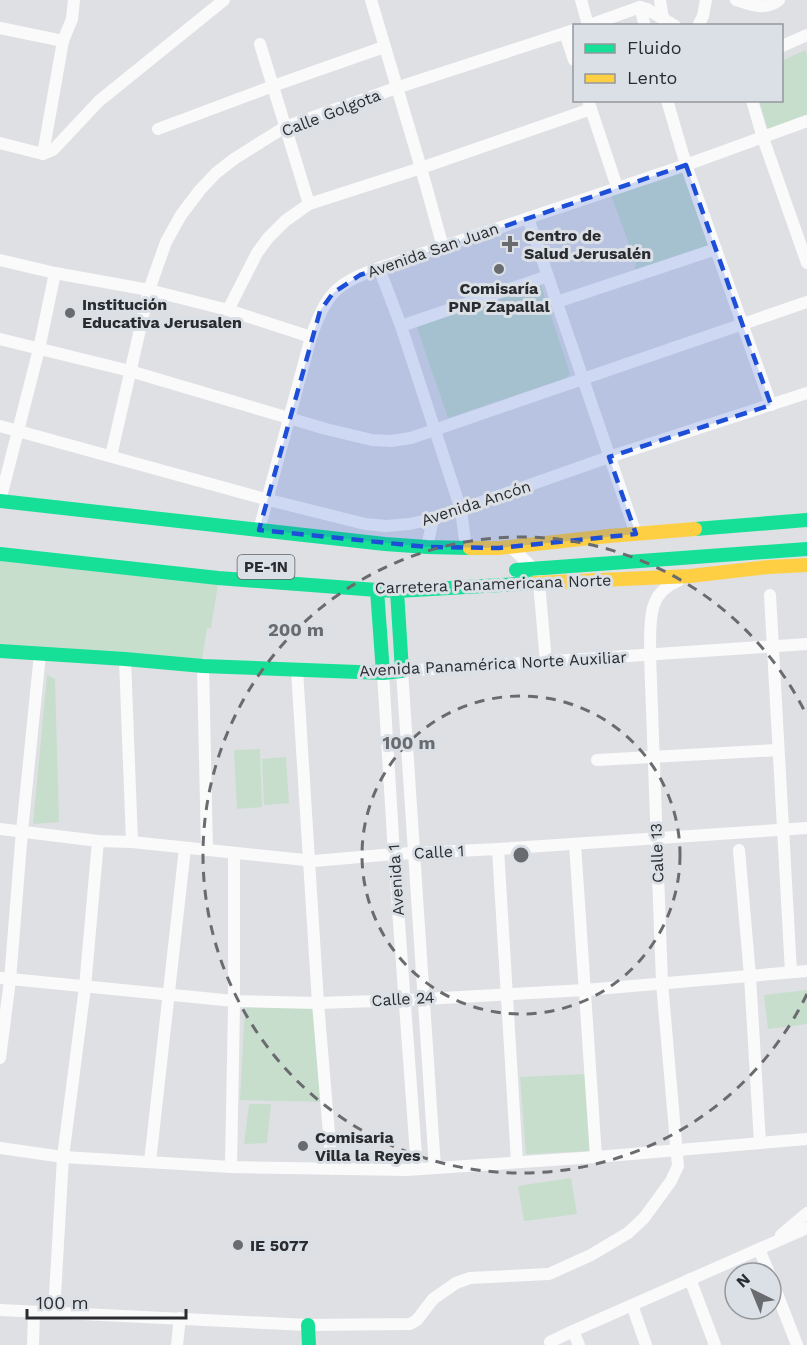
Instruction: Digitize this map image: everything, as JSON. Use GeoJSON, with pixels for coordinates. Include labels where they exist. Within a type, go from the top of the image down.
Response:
{"type":"FeatureCollection","features":[{"type":"Feature","properties":{"kind":"main road"},"geometry":{"type":"LineString","coordinates":[[0,501],[427,547],[466,548],[499,548],[807,520]]}},
{"type":"Feature","properties":{"kind":"main road","name":"Carretera Panamericana Norte"},"geometry":{"type":"LineString","coordinates":[[499,571],[807,549]]}},
{"type":"Feature","properties":{"kind":"main road","name":"Carretera Panamericana Norte"},"geometry":{"type":"LineString","coordinates":[[0,554],[218,578],[397,591],[690,576],[807,565]]}},
{"type":"Feature","properties":{"kind":"main road","name":"Avenida 1"},"geometry":{"type":"LineString","coordinates":[[377,590],[383,673]]}},
{"type":"Feature","properties":{"kind":"main road","name":"Avenida 1"},"geometry":{"type":"LineString","coordinates":[[397,591],[402,671]]}},
{"type":"Feature","properties":{"kind":"main road","name":"Avenida Panamérica Norte Auxiliar"},"geometry":{"type":"LineString","coordinates":[[0,651],[203,666],[383,673],[402,671]]}},
{"type":"Feature","properties":{"kind":"main road"},"geometry":{"type":"LineString","coordinates":[[308,1325],[309,1345]]}},
{"type":"Feature","properties":{"kind":"street"},"geometry":{"type":"LineString","coordinates":[[43,154],[63,40],[72,20],[74,0]]}},
{"type":"Feature","properties":{"kind":"street"},"geometry":{"type":"LineString","coordinates":[[0,143],[43,154],[53,150],[99,101],[224,0]]}},
{"type":"Feature","properties":{"kind":"street"},"geometry":{"type":"LineString","coordinates":[[371,0],[443,247]]}},
{"type":"Feature","properties":{"kind":"street"},"geometry":{"type":"LineString","coordinates":[[581,0],[588,24]]}},
{"type":"Feature","properties":{"kind":"street"},"geometry":{"type":"LineString","coordinates":[[660,0],[663,19]]}},
{"type":"Feature","properties":{"kind":"street"},"geometry":{"type":"LineString","coordinates":[[699,24],[706,0]]}},
{"type":"Feature","properties":{"kind":"street"},"geometry":{"type":"LineString","coordinates":[[736,0],[766,7],[779,0]]}},
{"type":"Feature","properties":{"kind":"street"},"geometry":{"type":"LineString","coordinates":[[591,24],[640,8],[647,9],[672,24]]}},
{"type":"Feature","properties":{"kind":"street"},"geometry":{"type":"LineString","coordinates":[[640,8],[644,24]]}},
{"type":"Feature","properties":{"kind":"street"},"geometry":{"type":"LineString","coordinates":[[0,28],[63,40]]}},
{"type":"Feature","properties":{"kind":"street"},"geometry":{"type":"LineString","coordinates":[[570,31],[573,53]]}},
{"type":"Feature","properties":{"kind":"street","name":"Calle Golgota"},"geometry":{"type":"LineString","coordinates":[[111,456],[149,290],[166,242],[181,215],[216,173],[285,127],[570,31]]}},
{"type":"Feature","properties":{"kind":"street"},"geometry":{"type":"LineString","coordinates":[[783,46],[806,39]]}},
{"type":"Feature","properties":{"kind":"street"},"geometry":{"type":"LineString","coordinates":[[260,44],[309,204]]}},
{"type":"Feature","properties":{"kind":"street"},"geometry":{"type":"LineString","coordinates":[[158,129],[384,47]]}},
{"type":"Feature","properties":{"kind":"street"},"geometry":{"type":"LineString","coordinates":[[669,102],[686,165],[771,405]]}},
{"type":"Feature","properties":{"kind":"street"},"geometry":{"type":"LineString","coordinates":[[753,102],[807,263]]}},
{"type":"Feature","properties":{"kind":"street"},"geometry":{"type":"LineString","coordinates":[[228,310],[257,253],[268,238],[285,221],[309,204],[421,168],[590,105],[618,187]]}},
{"type":"Feature","properties":{"kind":"street","name":"Avenida San Juan"},"geometry":{"type":"LineString","coordinates":[[259,530],[320,311],[333,293],[345,283],[379,268],[686,165],[807,121]]}},
{"type":"Feature","properties":{"kind":"street"},"geometry":{"type":"LineString","coordinates":[[528,218],[636,534]]}},
{"type":"Feature","properties":{"kind":"street"},"geometry":{"type":"LineString","coordinates":[[557,302],[716,249]]}},
{"type":"Feature","properties":{"kind":"street"},"geometry":{"type":"LineString","coordinates":[[0,260],[55,273],[149,290],[228,310],[311,337]]}},
{"type":"Feature","properties":{"kind":"street"},"geometry":{"type":"LineString","coordinates":[[379,268],[401,326],[461,510],[466,548]]}},
{"type":"Feature","properties":{"kind":"street"},"geometry":{"type":"LineString","coordinates":[[0,501],[39,349],[55,273]]}},
{"type":"Feature","properties":{"kind":"street"},"geometry":{"type":"LineString","coordinates":[[401,326],[548,276]]}},
{"type":"Feature","properties":{"kind":"street"},"geometry":{"type":"LineString","coordinates":[[0,339],[130,371],[326,429],[372,440],[391,441],[411,438],[435,430],[807,302]]}},
{"type":"Feature","properties":{"kind":"street","name":"Avenida Ancón"},"geometry":{"type":"LineString","coordinates":[[0,426],[268,500],[365,524],[386,526],[434,519],[609,457],[807,393]]}},
{"type":"Feature","properties":{"kind":"street"},"geometry":{"type":"LineString","coordinates":[[427,547],[434,519]]}},
{"type":"Feature","properties":{"kind":"street"},"geometry":{"type":"LineString","coordinates":[[511,547],[533,568],[539,583],[546,662]]}},
{"type":"Feature","properties":{"kind":"street","name":"Calle 13"},"geometry":{"type":"LineString","coordinates":[[308,1325],[410,1324],[417,1320],[433,1299],[456,1283],[470,1278],[549,1274],[591,1255],[628,1233],[644,1218],[678,1166],[663,982],[650,655],[652,611],[657,595],[669,585],[690,576]]}},
{"type":"Feature","properties":{"kind":"street"},"geometry":{"type":"LineString","coordinates":[[770,595],[791,972]]}},
{"type":"Feature","properties":{"kind":"street","name":"Avenida Panamérica Norte Auxiliar"},"geometry":{"type":"LineString","coordinates":[[402,671],[807,644]]}},
{"type":"Feature","properties":{"kind":"street"},"geometry":{"type":"LineString","coordinates":[[0,1058],[5,979],[39,654]]}},
{"type":"Feature","properties":{"kind":"street"},"geometry":{"type":"LineString","coordinates":[[125,659],[132,842]]}},
{"type":"Feature","properties":{"kind":"street"},"geometry":{"type":"LineString","coordinates":[[203,666],[207,850]]}},
{"type":"Feature","properties":{"kind":"street"},"geometry":{"type":"LineString","coordinates":[[297,670],[318,1003],[332,1169]]}},
{"type":"Feature","properties":{"kind":"street","name":"Avenida 1"},"geometry":{"type":"LineString","coordinates":[[402,671],[435,1168]]}},
{"type":"Feature","properties":{"kind":"street","name":"Avenida 1"},"geometry":{"type":"LineString","coordinates":[[383,673],[417,1169]]}},
{"type":"Feature","properties":{"kind":"street"},"geometry":{"type":"LineString","coordinates":[[597,760],[778,750]]}},
{"type":"Feature","properties":{"kind":"street","name":"Calle 1"},"geometry":{"type":"LineString","coordinates":[[0,829],[98,841],[132,842],[309,861],[807,828]]}},
{"type":"Feature","properties":{"kind":"street"},"geometry":{"type":"LineString","coordinates":[[54,1313],[63,1157],[85,987],[98,841]]}},
{"type":"Feature","properties":{"kind":"street"},"geometry":{"type":"LineString","coordinates":[[575,844],[597,1157]]}},
{"type":"Feature","properties":{"kind":"street"},"geometry":{"type":"LineString","coordinates":[[150,1162],[185,848]]}},
{"type":"Feature","properties":{"kind":"street"},"geometry":{"type":"LineString","coordinates":[[498,849],[517,1162]]}},
{"type":"Feature","properties":{"kind":"street"},"geometry":{"type":"LineString","coordinates":[[739,850],[750,976],[760,1143]]}},
{"type":"Feature","properties":{"kind":"street"},"geometry":{"type":"LineString","coordinates":[[231,1167],[234,853]]}},
{"type":"Feature","properties":{"kind":"street","name":"Calle 24"},"geometry":{"type":"LineString","coordinates":[[5,979],[234,1002],[318,1003],[585,990],[807,971]]}},
{"type":"Feature","properties":{"kind":"street"},"geometry":{"type":"LineString","coordinates":[[0,1148],[63,1157],[231,1167],[417,1169],[807,1140]]}},
{"type":"Feature","properties":{"kind":"street"},"geometry":{"type":"LineString","coordinates":[[765,1246],[807,1214]]}},
{"type":"Feature","properties":{"kind":"street"},"geometry":{"type":"LineString","coordinates":[[550,1342],[807,1228]]}},
{"type":"Feature","properties":{"kind":"street"},"geometry":{"type":"LineString","coordinates":[[765,1246],[767,1261]]}},
{"type":"Feature","properties":{"kind":"street"},"geometry":{"type":"LineString","coordinates":[[690,1279],[715,1345]]}},
{"type":"Feature","properties":{"kind":"street"},"geometry":{"type":"LineString","coordinates":[[632,1305],[646,1345]]}},
{"type":"Feature","properties":{"kind":"street"},"geometry":{"type":"LineString","coordinates":[[783,1309],[797,1345]]}},
{"type":"Feature","properties":{"kind":"street"},"geometry":{"type":"LineString","coordinates":[[0,1310],[308,1325]]}},
{"type":"Feature","properties":{"kind":"street"},"geometry":{"type":"LineString","coordinates":[[33,1345],[34,1312]]}},
{"type":"Feature","properties":{"kind":"street"},"geometry":{"type":"LineString","coordinates":[[177,1345],[180,1318]]}},
{"type":"Feature","properties":{"kind":"street"},"geometry":{"type":"LineString","coordinates":[[573,1331],[579,1345]]}},
{"type":"Feature","properties":{"kind":"highlighted area"},"geometry":{"type":"Polygon","coordinates":[[[686,165],[771,405],[609,457],[636,534],[499,548],[427,547],[259,530],[320,311],[333,293],[360,275],[686,165]]]}},
{"type":"Feature","properties":{"kind":"green space"},"geometry":{"type":"Polygon","coordinates":[[[805,50],[807,54],[807,115],[768,129],[759,102],[783,102],[783,61],[805,50]]]}},
{"type":"Feature","properties":{"kind":"green space"},"geometry":{"type":"Polygon","coordinates":[[[682,172],[687,175],[711,246],[634,271],[636,263],[611,195],[682,172]]]}},
{"type":"Feature","properties":{"kind":"green space"},"geometry":{"type":"Polygon","coordinates":[[[541,285],[570,374],[566,378],[448,418],[416,325],[541,285]]]}},
{"type":"Feature","properties":{"kind":"green space"},"geometry":{"type":"Polygon","coordinates":[[[0,560],[218,584],[211,628],[207,628],[202,660],[0,645],[0,560]]]}},
{"type":"Feature","properties":{"kind":"green space"},"geometry":{"type":"Polygon","coordinates":[[[47,675],[55,679],[59,822],[33,824],[47,675]]]}},
{"type":"Feature","properties":{"kind":"green space"},"geometry":{"type":"Polygon","coordinates":[[[260,749],[262,807],[237,809],[234,750],[260,749]]]}},
{"type":"Feature","properties":{"kind":"green space"},"geometry":{"type":"Polygon","coordinates":[[[286,757],[289,803],[264,805],[262,759],[286,757]]]}},
{"type":"Feature","properties":{"kind":"green space"},"geometry":{"type":"Polygon","coordinates":[[[807,990],[807,1024],[768,1029],[764,995],[807,990]]]}},
{"type":"Feature","properties":{"kind":"green space"},"geometry":{"type":"Polygon","coordinates":[[[245,1004],[315,1008],[320,1102],[240,1100],[245,1004]]]}},
{"type":"Feature","properties":{"kind":"green space"},"geometry":{"type":"Polygon","coordinates":[[[588,1074],[593,1151],[526,1154],[520,1077],[588,1074]]]}},
{"type":"Feature","properties":{"kind":"green space"},"geometry":{"type":"Polygon","coordinates":[[[249,1104],[271,1104],[267,1143],[244,1144],[249,1104]]]}},
{"type":"Feature","properties":{"kind":"green space"},"geometry":{"type":"Polygon","coordinates":[[[571,1178],[577,1214],[524,1221],[518,1186],[571,1178]]]}},
{"type":"Feature","properties":{"kind":"traffic: fast"},"geometry":{"type":"LineString","coordinates":[[0,501],[385,544],[470,548]]}},
{"type":"Feature","properties":{"kind":"traffic: fast"},"geometry":{"type":"LineString","coordinates":[[695,529],[807,520]]}},
{"type":"Feature","properties":{"kind":"traffic: fast"},"geometry":{"type":"LineString","coordinates":[[516,570],[807,549]]}},
{"type":"Feature","properties":{"kind":"traffic: fast"},"geometry":{"type":"LineString","coordinates":[[0,554],[218,578],[377,590],[397,591],[534,583]]}},
{"type":"Feature","properties":{"kind":"traffic: fast"},"geometry":{"type":"LineString","coordinates":[[377,590],[383,673]]}},
{"type":"Feature","properties":{"kind":"traffic: fast"},"geometry":{"type":"LineString","coordinates":[[0,651],[203,666],[383,673],[402,671],[397,591]]}},
{"type":"Feature","properties":{"kind":"traffic: fast"},"geometry":{"type":"LineString","coordinates":[[308,1325],[309,1345]]}},
{"type":"Feature","properties":{"kind":"traffic: slow"},"geometry":{"type":"LineString","coordinates":[[470,548],[499,548],[695,529]]}},
{"type":"Feature","properties":{"kind":"traffic: slow"},"geometry":{"type":"LineString","coordinates":[[534,583],[690,576],[807,565]]}},
{"type":"Feature","properties":{"kind":"place","name":"Centro de Salud Jerusalén"},"geometry":{"type":"Point","coordinates":[510,244]}},
{"type":"Feature","properties":{"kind":"place","name":"Comisaría PNP Zapallal"},"geometry":{"type":"Point","coordinates":[499,269]}},
{"type":"Feature","properties":{"kind":"place","name":"Institución Educativa Jerusalen"},"geometry":{"type":"Point","coordinates":[70,313]}},
{"type":"Feature","properties":{"kind":"place","name":"Comisaria Villa la Reyes"},"geometry":{"type":"Point","coordinates":[303,1146]}},
{"type":"Feature","properties":{"kind":"place","name":"IE 5077"},"geometry":{"type":"Point","coordinates":[238,1245]}}]}
